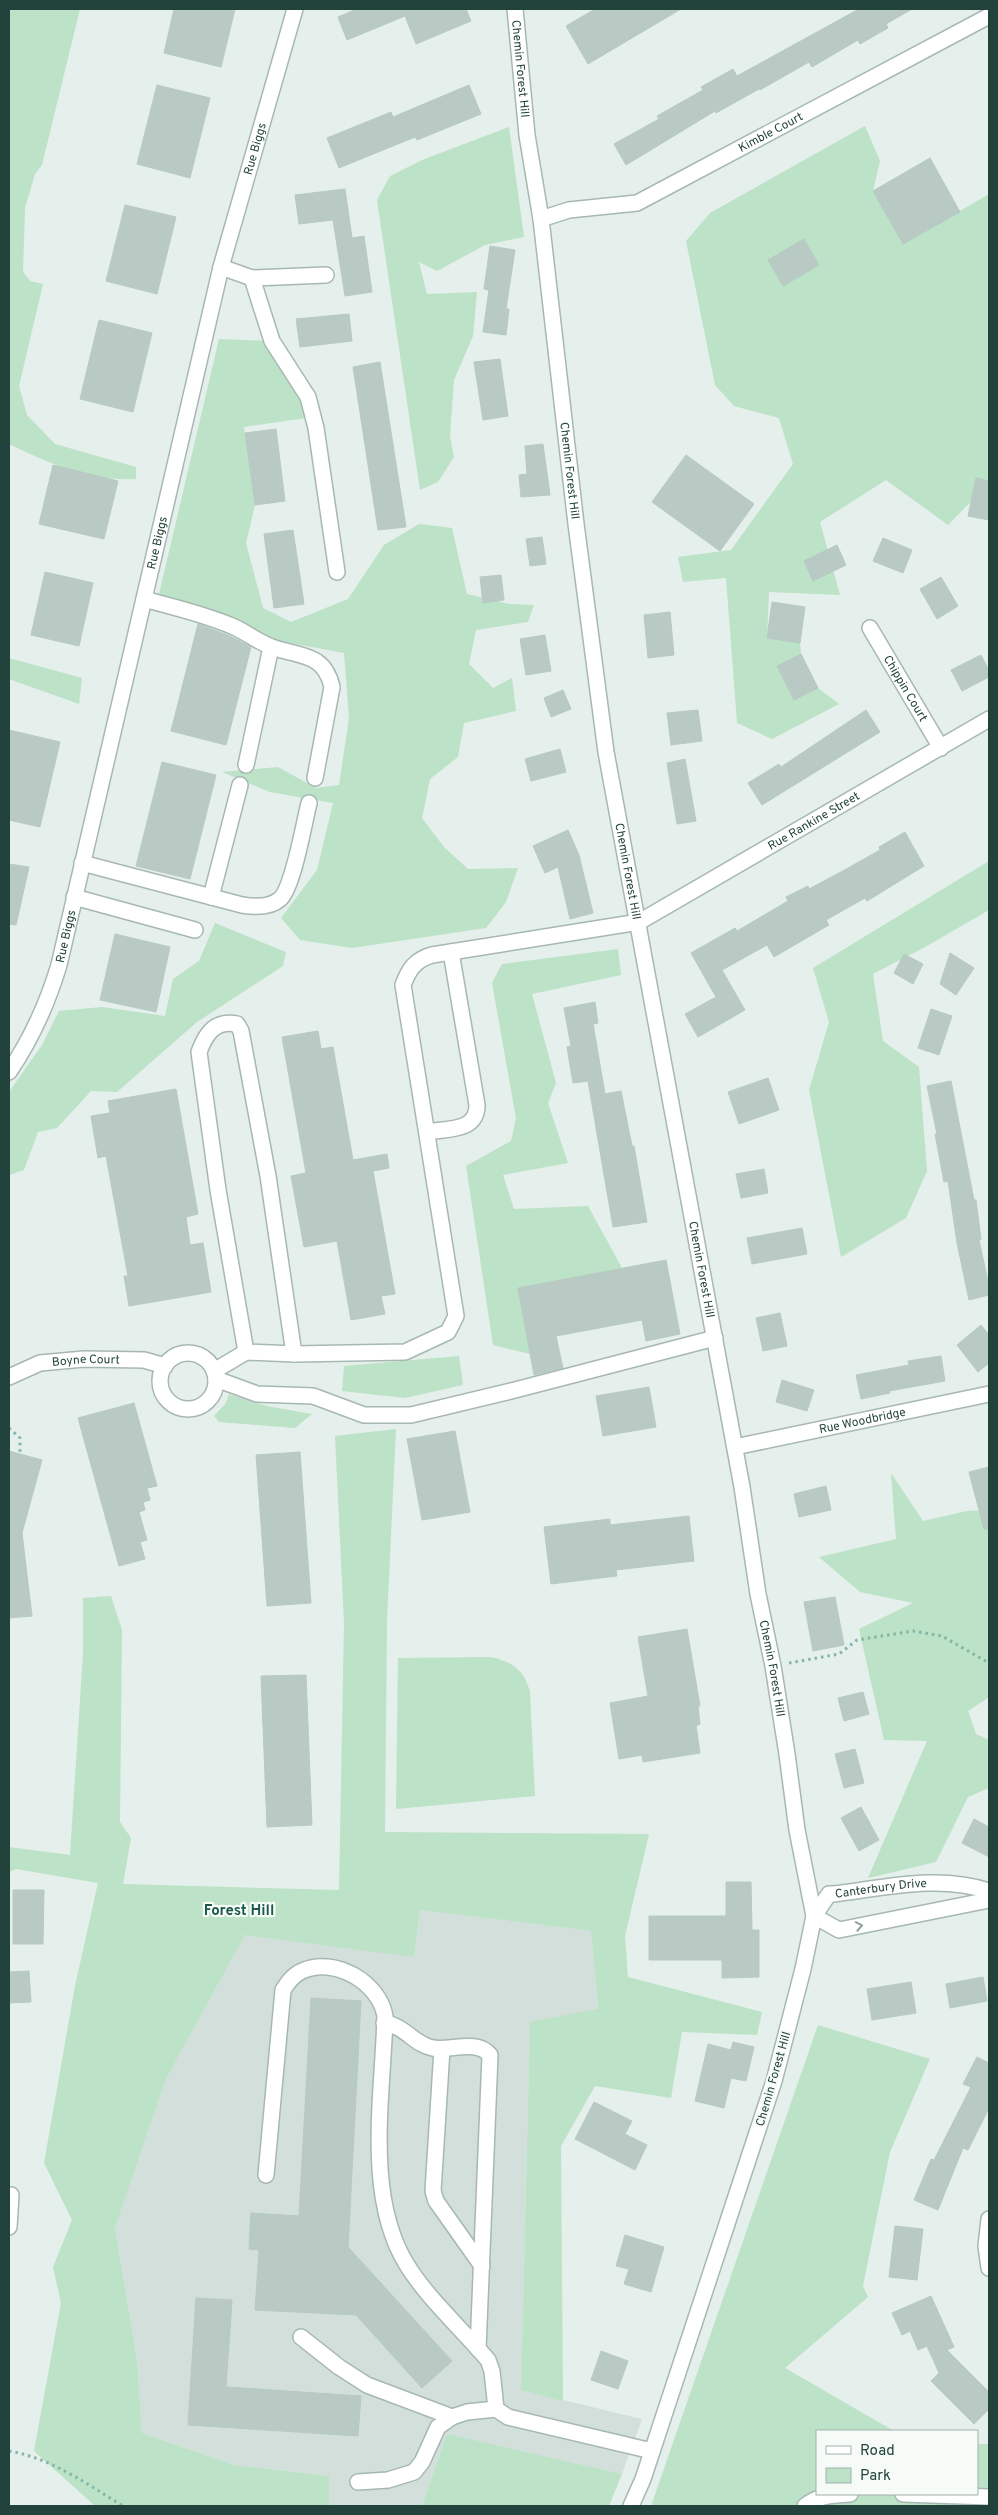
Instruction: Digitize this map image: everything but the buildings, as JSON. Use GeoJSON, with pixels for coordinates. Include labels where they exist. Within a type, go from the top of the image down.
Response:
{"type":"FeatureCollection","features":[{"type":"Feature","properties":{"kind":"street","name":"Rue Biggs"},"geometry":{"type":"LineString","coordinates":[[9,1072],[38,1025],[49,998],[221,267],[295,9]]}},
{"type":"Feature","properties":{"kind":"street","name":"Chemin Forest Hill"},"geometry":{"type":"LineString","coordinates":[[515,9],[528,135],[541,219],[576,524],[606,752],[735,1447],[758,1594],[773,1666],[797,1830],[814,1916],[803,1969],[774,2081],[652,2452],[631,2506]]}},
{"type":"Feature","properties":{"kind":"street","name":"Kimble Court"},"geometry":{"type":"LineString","coordinates":[[541,219],[569,210],[637,203],[989,16]]}},
{"type":"Feature","properties":{"kind":"street"},"geometry":{"type":"LineString","coordinates":[[221,267],[252,278],[326,275]]}},
{"type":"Feature","properties":{"kind":"street"},"geometry":{"type":"LineString","coordinates":[[252,278],[272,341],[308,397],[316,428],[338,572]]}},
{"type":"Feature","properties":{"kind":"street"},"geometry":{"type":"LineString","coordinates":[[144,598],[223,622],[248,632],[271,647],[302,654],[313,659],[329,677],[331,698],[315,778]]}},
{"type":"Feature","properties":{"kind":"street","name":"Chippin Court"},"geometry":{"type":"LineString","coordinates":[[870,628],[941,748]]}},
{"type":"Feature","properties":{"kind":"street"},"geometry":{"type":"LineString","coordinates":[[246,765],[271,647]]}},
{"type":"Feature","properties":{"kind":"street","name":"Rue Rankine Street"},"geometry":{"type":"LineString","coordinates":[[639,922],[941,748],[989,718]]}},
{"type":"Feature","properties":{"kind":"street"},"geometry":{"type":"LineString","coordinates":[[211,897],[240,785]]}},
{"type":"Feature","properties":{"kind":"street"},"geometry":{"type":"LineString","coordinates":[[82,863],[253,907],[264,906],[280,899],[290,882],[309,803]]}},
{"type":"Feature","properties":{"kind":"street"},"geometry":{"type":"LineString","coordinates":[[74,896],[194,930]]}},
{"type":"Feature","properties":{"kind":"street"},"geometry":{"type":"LineString","coordinates":[[215,1375],[246,1352],[294,1354],[405,1352],[448,1332],[456,1316],[403,985],[408,970],[420,958],[639,922]]}},
{"type":"Feature","properties":{"kind":"street"},"geometry":{"type":"LineString","coordinates":[[427,1132],[466,1126],[473,1122],[477,1115],[477,1105],[451,952]]}},
{"type":"Feature","properties":{"kind":"street"},"geometry":{"type":"LineString","coordinates":[[246,1352],[218,1190],[199,1052],[208,1032],[217,1025],[228,1022],[237,1024],[241,1031],[268,1176],[294,1354]]}},
{"type":"Feature","properties":{"kind":"street"},"geometry":{"type":"LineString","coordinates":[[215,1375],[215,1388],[206,1402],[191,1409],[182,1409],[173,1405],[161,1391],[160,1381],[165,1366],[174,1357],[193,1354],[202,1357],[215,1375],[257,1394],[313,1396],[364,1414],[411,1415],[715,1338]]}},
{"type":"Feature","properties":{"kind":"street","name":"Boyne Court"},"geometry":{"type":"LineString","coordinates":[[9,1377],[40,1363],[75,1360],[129,1359],[144,1360],[165,1366]]}},
{"type":"Feature","properties":{"kind":"street","name":"Rue Woodbridge"},"geometry":{"type":"LineString","coordinates":[[735,1447],[989,1394]]}},
{"type":"Feature","properties":{"kind":"street","name":"Canterbury Drive"},"geometry":{"type":"LineString","coordinates":[[814,1916],[829,1894],[940,1882],[970,1885],[989,1891]]}},
{"type":"Feature","properties":{"kind":"street"},"geometry":{"type":"LineString","coordinates":[[814,1916],[839,1930],[989,1900]]}},
{"type":"Feature","properties":{"kind":"street"},"geometry":{"type":"LineString","coordinates":[[266,2174],[283,1990],[291,1978],[303,1970],[318,1967],[353,1974],[368,1984],[376,1993],[383,2006],[379,2164],[380,2189],[390,2225],[407,2265],[488,2360],[492,2371],[493,2397],[496,2409]]}},
{"type":"Feature","properties":{"kind":"street"},"geometry":{"type":"LineString","coordinates":[[384,2023],[396,2024],[428,2047],[442,2049],[474,2046],[485,2049],[490,2055],[478,2348]]}},
{"type":"Feature","properties":{"kind":"street"},"geometry":{"type":"LineString","coordinates":[[442,2049],[433,2191],[436,2201],[482,2266]]}},
{"type":"Feature","properties":{"kind":"street"},"geometry":{"type":"LineString","coordinates":[[9,2227],[11,2195]]}},
{"type":"Feature","properties":{"kind":"street"},"geometry":{"type":"LineString","coordinates":[[989,2219],[986,2246],[989,2268]]}},
{"type":"Feature","properties":{"kind":"street"},"geometry":{"type":"LineString","coordinates":[[301,2337],[339,2367],[367,2385],[452,2416]]}},
{"type":"Feature","properties":{"kind":"street"},"geometry":{"type":"LineString","coordinates":[[358,2482],[388,2480],[414,2472],[422,2462],[438,2427],[452,2416],[467,2412],[496,2409],[508,2417],[652,2452]]}},
{"type":"Feature","properties":{"kind":"street"},"geometry":{"type":"LineString","coordinates":[[806,2506],[813,2500],[830,2495]]}},
{"type":"Feature","properties":{"kind":"street"},"geometry":{"type":"LineString","coordinates":[[932,2495],[989,2497]]}},
{"type":"Feature","properties":{"kind":"path"},"geometry":{"type":"LineString","coordinates":[[9,1428],[20,1438],[20,1454]]}},
{"type":"Feature","properties":{"kind":"path"},"geometry":{"type":"LineString","coordinates":[[773,1666],[839,1654],[857,1640],[913,1631],[942,1636],[989,1663]]}},
{"type":"Feature","properties":{"kind":"path"},"geometry":{"type":"LineString","coordinates":[[9,2451],[28,2454],[61,2469],[123,2506]]}},
{"type":"Feature","properties":{"kind":"shaded area"},"geometry":{"type":"Polygon","coordinates":[[[420,1910],[591,1931],[598,2010],[530,2023],[521,2390],[642,2419],[622,2474],[447,2435],[422,2506],[329,2506],[329,2476],[234,2465],[142,2433],[137,2360],[115,2228],[166,2079],[245,1935],[414,1956],[420,1910]]]}},
{"type":"Feature","properties":{"kind":"green space"},"geometry":{"type":"Polygon","coordinates":[[[9,9],[80,9],[42,165],[35,174],[25,208],[23,272],[30,281],[43,284],[19,386],[27,415],[55,444],[136,467],[136,479],[103,477],[71,470],[9,444],[9,9]]]}},
{"type":"Feature","properties":{"kind":"green space"},"geometry":{"type":"Polygon","coordinates":[[[865,126],[880,161],[873,191],[903,244],[989,194],[989,483],[948,525],[886,480],[820,522],[840,595],[769,592],[767,638],[800,643],[801,654],[777,666],[794,700],[818,688],[839,704],[772,739],[737,723],[726,578],[683,582],[678,557],[731,550],[793,464],[779,418],[734,406],[715,385],[686,241],[710,213],[865,126]]]}},
{"type":"Feature","properties":{"kind":"green space"},"geometry":{"type":"Polygon","coordinates":[[[509,127],[524,237],[485,245],[437,271],[419,262],[427,294],[477,292],[473,336],[454,380],[450,436],[454,457],[438,482],[420,490],[377,200],[390,176],[422,160],[509,127]]]}},
{"type":"Feature","properties":{"kind":"green space"},"geometry":{"type":"Polygon","coordinates":[[[219,339],[272,341],[313,417],[244,427],[255,505],[246,543],[263,608],[291,622],[348,599],[384,545],[419,524],[452,528],[467,594],[509,604],[534,605],[528,622],[476,630],[469,664],[493,688],[512,678],[516,711],[464,723],[458,757],[430,779],[422,818],[444,847],[468,869],[518,868],[506,902],[486,928],[352,948],[300,940],[281,918],[317,870],[333,803],[270,792],[222,772],[278,767],[316,788],[339,785],[349,718],[344,653],[274,640],[159,594],[219,339]]]}},
{"type":"Feature","properties":{"kind":"green space"},"geometry":{"type":"Polygon","coordinates":[[[9,658],[82,678],[79,704],[9,679],[9,658]]]}},
{"type":"Feature","properties":{"kind":"green space"},"geometry":{"type":"Polygon","coordinates":[[[989,861],[989,910],[873,974],[883,1041],[919,1067],[927,1171],[906,1218],[841,1257],[809,1090],[829,1022],[813,968],[989,861]]]}},
{"type":"Feature","properties":{"kind":"green space"},"geometry":{"type":"Polygon","coordinates":[[[215,923],[286,952],[283,966],[197,1022],[117,1092],[91,1091],[57,1128],[38,1132],[24,1170],[9,1175],[9,1092],[42,1045],[59,1011],[102,1007],[165,1016],[173,979],[199,961],[215,923]]]}},
{"type":"Feature","properties":{"kind":"green space"},"geometry":{"type":"Polygon","coordinates":[[[618,949],[621,975],[532,994],[556,1083],[548,1103],[568,1163],[503,1175],[514,1209],[588,1206],[622,1268],[518,1288],[530,1354],[493,1345],[466,1166],[511,1141],[516,1118],[492,983],[502,964],[618,949]]]}},
{"type":"Feature","properties":{"kind":"green space"},"geometry":{"type":"Polygon","coordinates":[[[459,1356],[463,1385],[405,1398],[342,1391],[344,1366],[459,1356]]]}},
{"type":"Feature","properties":{"kind":"green space"},"geometry":{"type":"Polygon","coordinates":[[[229,1394],[266,1406],[312,1414],[295,1428],[219,1422],[214,1416],[226,1403],[229,1394]]]}},
{"type":"Feature","properties":{"kind":"green space"},"geometry":{"type":"Polygon","coordinates":[[[396,1429],[387,1620],[385,1832],[649,1834],[625,1936],[628,1977],[762,2012],[757,2035],[682,2032],[671,2098],[595,2086],[561,2146],[563,2401],[521,2390],[530,2022],[598,2009],[591,1931],[420,1910],[414,1957],[245,1935],[166,2079],[115,2228],[137,2360],[142,2433],[234,2465],[329,2476],[329,2506],[95,2506],[34,2451],[61,2303],[53,2267],[72,2220],[44,2163],[75,1986],[98,1883],[16,1869],[9,1872],[9,1847],[70,1855],[83,1653],[83,1598],[111,1596],[122,1630],[120,1822],[131,1838],[123,1884],[339,1890],[344,1623],[335,1436],[396,1429]]]}},
{"type":"Feature","properties":{"kind":"green space"},"geometry":{"type":"Polygon","coordinates":[[[891,1473],[923,1521],[967,1511],[989,1510],[989,1697],[968,1711],[976,1734],[989,1740],[989,1788],[968,1797],[936,1862],[868,1878],[927,1741],[884,1740],[859,1629],[913,1603],[860,1592],[819,1557],[896,1539],[891,1473]]]}},
{"type":"Feature","properties":{"kind":"green space"},"geometry":{"type":"Polygon","coordinates":[[[491,1657],[511,1664],[521,1673],[528,1684],[535,1796],[396,1809],[398,1658],[491,1657]]]}},
{"type":"Feature","properties":{"kind":"green space"},"geometry":{"type":"Polygon","coordinates":[[[818,2025],[930,2059],[890,2152],[863,2286],[868,2297],[785,2368],[892,2430],[816,2430],[816,2495],[978,2495],[978,2444],[989,2444],[989,2506],[651,2506],[818,2025]]]}},
{"type":"Feature","properties":{"kind":"green space"},"geometry":{"type":"Polygon","coordinates":[[[447,2434],[622,2474],[609,2506],[422,2506],[447,2434]]]}},
{"type":"Feature","properties":{"kind":"district","name":"Forest Hill"},"geometry":{"type":"Point","coordinates":[239,1910]}}]}
